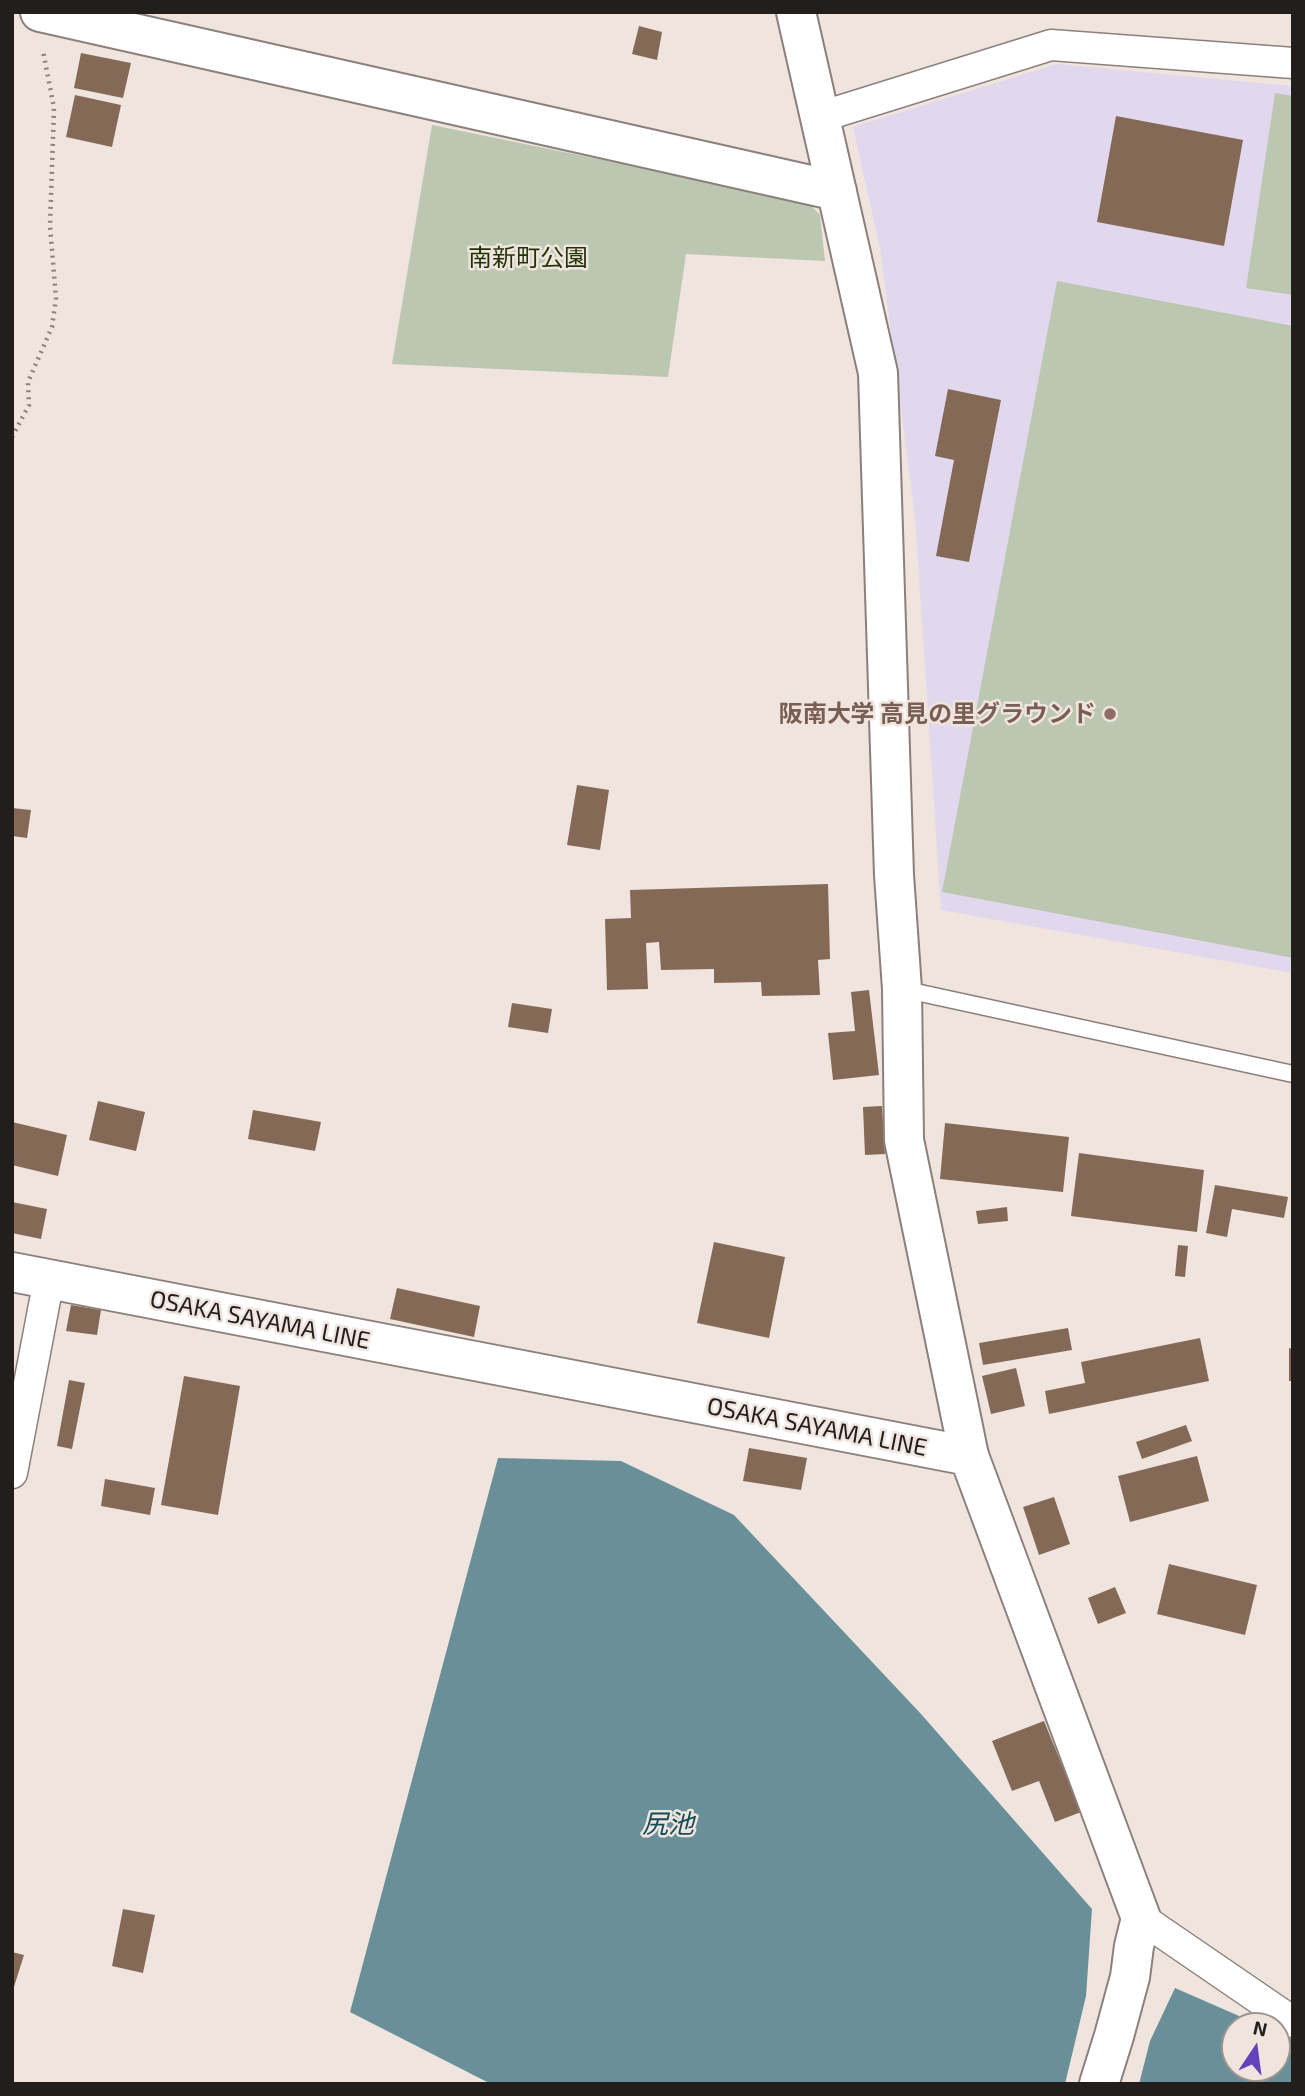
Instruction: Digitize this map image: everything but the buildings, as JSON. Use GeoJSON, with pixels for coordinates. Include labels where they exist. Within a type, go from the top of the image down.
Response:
{"type":"FeatureCollection","features":[{"type":"Feature","properties":{"kind":"street"},"geometry":{"type":"LineString","coordinates":[[40,12],[836,191]]}},
{"type":"Feature","properties":{"kind":"street"},"geometry":{"type":"LineString","coordinates":[[796,12],[878,373],[894,875],[902,989],[904,1140],[969,1455],[1141,1918],[1130,1977],[1099,2084]]}},
{"type":"Feature","properties":{"kind":"street"},"geometry":{"type":"LineString","coordinates":[[820,117],[1051,45],[1293,63]]}},
{"type":"Feature","properties":{"kind":"street","name":"OSAKA SAYAMA LINE"},"geometry":{"type":"LineString","coordinates":[[12,1272],[969,1455]]}},
{"type":"Feature","properties":{"kind":"street"},"geometry":{"type":"LineString","coordinates":[[12,1473],[49,1279]]}},
{"type":"Feature","properties":{"kind":"street"},"geometry":{"type":"LineString","coordinates":[[1141,1918],[1293,2022]]}},
{"type":"Feature","properties":{"kind":"lane"},"geometry":{"type":"LineString","coordinates":[[902,989],[1293,1074]]}},
{"type":"Feature","properties":{"kind":"path"},"geometry":{"type":"LineString","coordinates":[[12,437],[29,405],[28,382],[52,327],[57,298],[50,226],[54,108],[43,50]]}},
{"type":"Feature","properties":{"kind":"shaded area","name":"阪南大学 高見の里グラウンド"},"geometry":{"type":"Polygon","coordinates":[[[1057,64],[1293,86],[1293,973],[941,910],[915,517],[880,248],[853,127],[1057,64]]]}},
{"type":"Feature","properties":{"kind":"green space"},"geometry":{"type":"Polygon","coordinates":[[[1275,93],[1293,96],[1293,295],[1246,288],[1275,93]]]}},
{"type":"Feature","properties":{"kind":"green space","name":"南新町公園"},"geometry":{"type":"Polygon","coordinates":[[[432,125],[808,202],[820,215],[825,261],[686,254],[668,377],[392,364],[432,125]]]}},
{"type":"Feature","properties":{"kind":"green space"},"geometry":{"type":"Polygon","coordinates":[[[1057,281],[1293,326],[1293,958],[942,892],[1057,281]]]}},
{"type":"Feature","properties":{"kind":"water","name":"尻池"},"geometry":{"type":"Polygon","coordinates":[[[498,1458],[621,1461],[734,1515],[921,1714],[1092,1909],[1086,1996],[1065,2084],[491,2084],[350,2012],[498,1458]]]}},
{"type":"Feature","properties":{"kind":"water"},"geometry":{"type":"Polygon","coordinates":[[[1175,1988],[1230,2012],[1221,2012],[1221,2082],[1291,2082],[1291,2039],[1293,2084],[1139,2084],[1150,2041],[1175,1988]]]}},
{"type":"Feature","properties":{"kind":"place","name":"阪南大学 高見の里グラウンド"},"geometry":{"type":"Point","coordinates":[1110,714]}}]}
